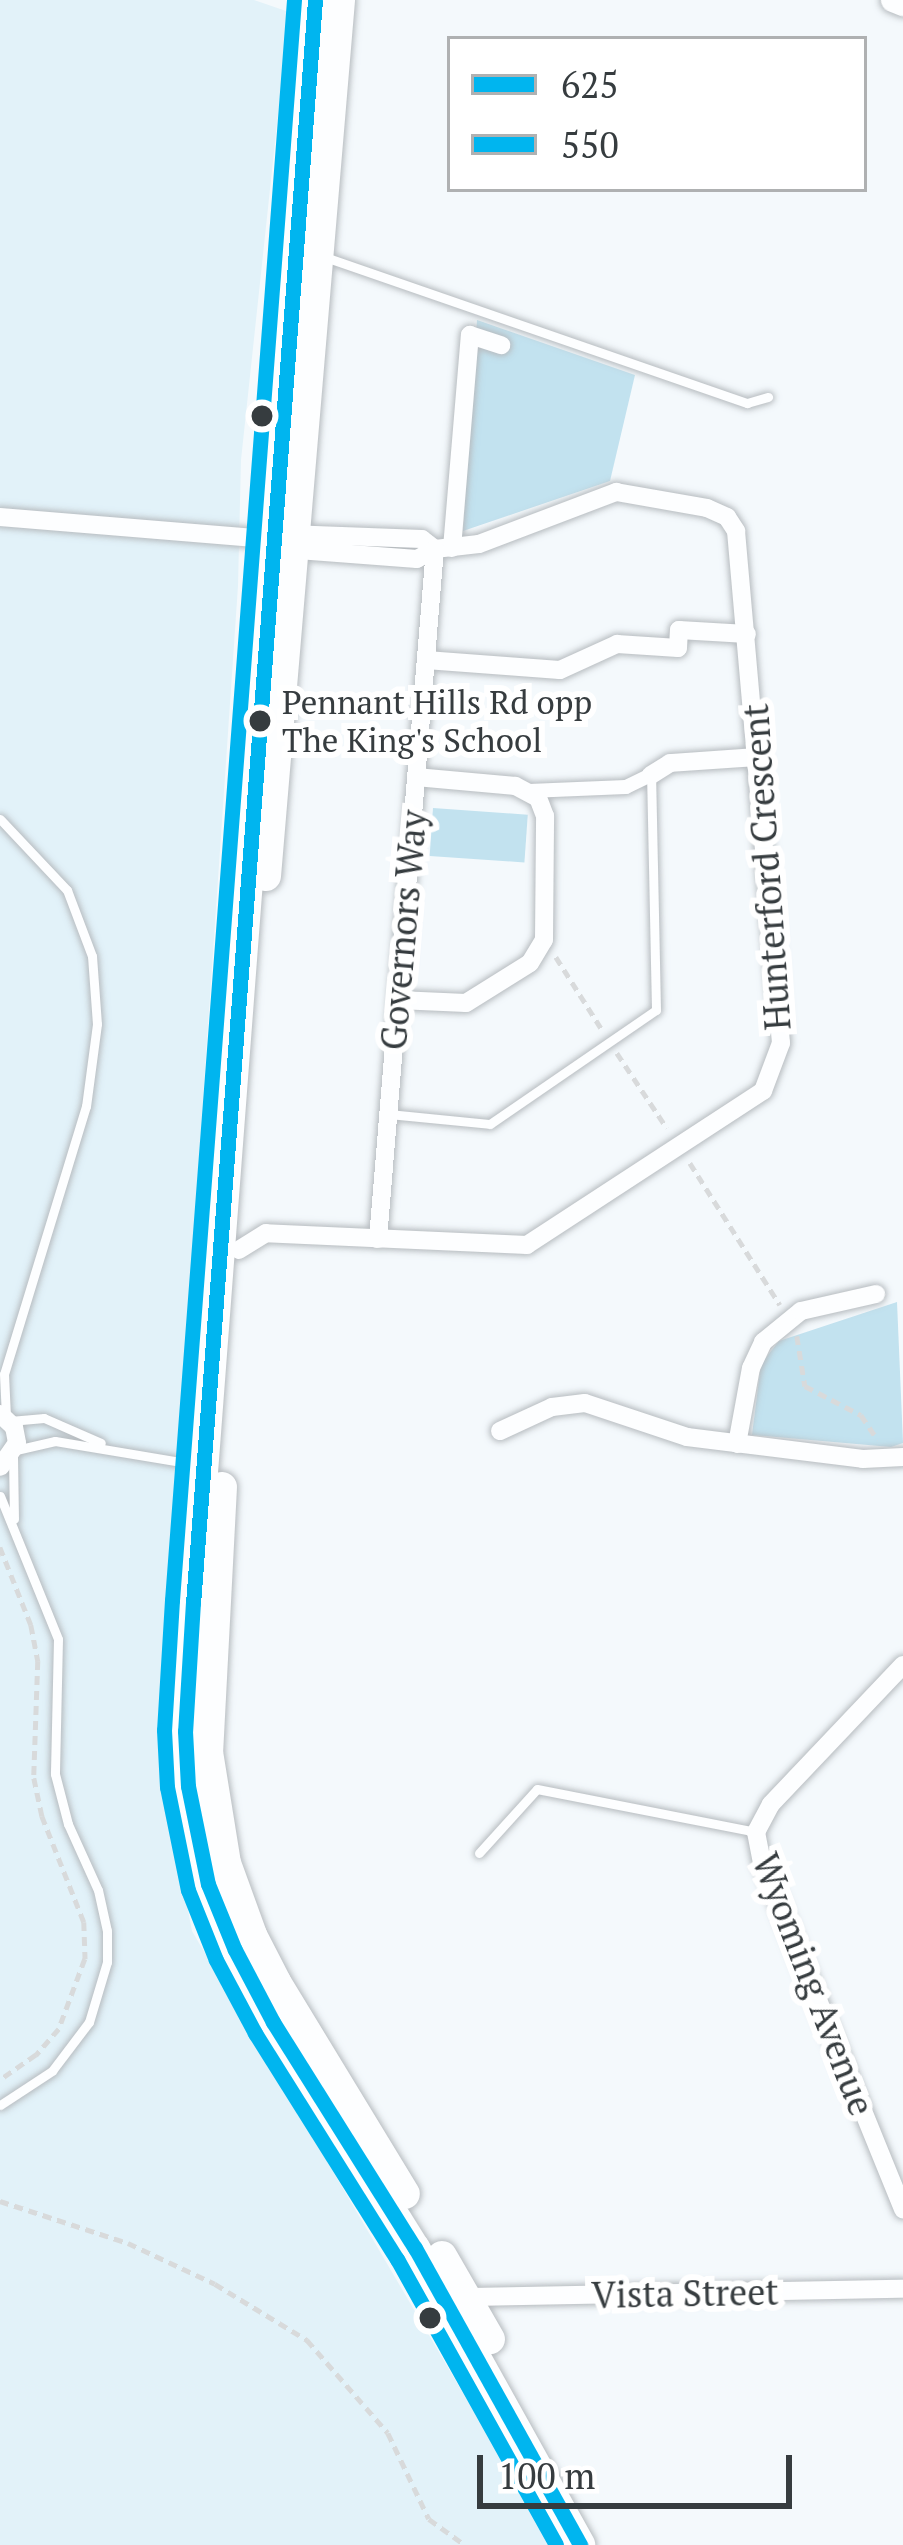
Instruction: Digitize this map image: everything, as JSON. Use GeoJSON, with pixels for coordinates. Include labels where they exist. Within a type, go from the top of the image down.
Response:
{"type":"FeatureCollection","features":[{"type":"Feature","properties":{"kind":"highway"},"geometry":{"type":"LineString","coordinates":[[315,0],[289,540],[208,1710],[216,1820],[236,1898],[268,1966],[467,2297],[601,2545]]}},
{"type":"Feature","properties":{"kind":"highway"},"geometry":{"type":"LineString","coordinates":[[340,0],[320,255],[203,1466],[185,1731],[188,1786],[214,1903],[273,2022],[415,2248],[580,2545]]}},
{"type":"Feature","properties":{"kind":"main road"},"geometry":{"type":"LineString","coordinates":[[893,0],[903,4]]}},
{"type":"Feature","properties":{"kind":"street","name":"Governors Way"},"geometry":{"type":"LineString","coordinates":[[378,1239],[426,660],[470,335],[502,345]]}},
{"type":"Feature","properties":{"kind":"street","name":"Hunterford Crescent"},"geometry":{"type":"LineString","coordinates":[[0,517],[289,540],[422,539],[444,549],[479,544],[616,492],[707,508],[727,517],[736,531],[782,1043],[763,1091],[527,1245],[266,1234],[239,1250]]}},
{"type":"Feature","properties":{"kind":"street"},"geometry":{"type":"LineString","coordinates":[[426,660],[560,670],[617,644],[678,648],[679,630],[747,634]]}},
{"type":"Feature","properties":{"kind":"street"},"geometry":{"type":"LineString","coordinates":[[416,777],[529,791],[626,787],[670,763],[759,758]]}},
{"type":"Feature","properties":{"kind":"street"},"geometry":{"type":"LineString","coordinates":[[398,1000],[466,1003],[530,963],[541,948],[545,816],[529,791]]}},
{"type":"Feature","properties":{"kind":"street"},"geometry":{"type":"LineString","coordinates":[[737,1444],[751,1368],[763,1342],[789,1318],[876,1294]]}},
{"type":"Feature","properties":{"kind":"street"},"geometry":{"type":"LineString","coordinates":[[500,1431],[552,1407],[585,1403],[676,1434],[863,1460],[903,1457]]}},
{"type":"Feature","properties":{"kind":"street"},"geometry":{"type":"LineString","coordinates":[[5,1417],[10,1458]]}},
{"type":"Feature","properties":{"kind":"street","name":"Wyoming Avenue"},"geometry":{"type":"LineString","coordinates":[[903,1665],[771,1804],[756,1832],[762,1862],[903,2210]]}},
{"type":"Feature","properties":{"kind":"street","name":"Vista Street"},"geometry":{"type":"LineString","coordinates":[[467,2297],[903,2289]]}},
{"type":"Feature","properties":{"kind":"lane"},"geometry":{"type":"LineString","coordinates":[[320,255],[747,404],[768,397]]}},
{"type":"Feature","properties":{"kind":"lane"},"geometry":{"type":"LineString","coordinates":[[388,1114],[490,1124],[656,1010],[651,775]]}},
{"type":"Feature","properties":{"kind":"lane"},"geometry":{"type":"LineString","coordinates":[[0,819],[67,890],[92,956],[98,1024],[86,1106],[2,1377],[5,1417],[44,1418],[105,1446]]}},
{"type":"Feature","properties":{"kind":"lane"},"geometry":{"type":"LineString","coordinates":[[14,1525],[10,1458],[40,1441],[105,1446],[203,1466]]}},
{"type":"Feature","properties":{"kind":"lane"},"geometry":{"type":"LineString","coordinates":[[0,1496],[58,1640],[55,1774],[68,1824],[98,1890],[107,1962],[89,2021],[73,2048],[38,2082],[0,2104]]}},
{"type":"Feature","properties":{"kind":"lane"},"geometry":{"type":"LineString","coordinates":[[479,1852],[537,1789],[756,1832]]}},
{"type":"Feature","properties":{"kind":"path"},"geometry":{"type":"LineString","coordinates":[[789,1318],[805,1386],[861,1414],[882,1447]]}},
{"type":"Feature","properties":{"kind":"path"},"geometry":{"type":"LineString","coordinates":[[0,1547],[31,1624],[38,1661],[34,1778],[42,1816],[84,1922],[85,1959],[59,2029],[36,2055],[0,2080]]}},
{"type":"Feature","properties":{"kind":"path"},"geometry":{"type":"LineString","coordinates":[[0,2201],[128,2243],[215,2284],[307,2340],[388,2433],[429,2519],[465,2545]]}},
{"type":"Feature","properties":{"kind":"shaded area"},"geometry":{"type":"Polygon","coordinates":[[[0,0],[254,0],[289,12],[241,460],[238,586],[168,1613],[163,1781],[192,1931],[552,2545],[0,2545],[0,0]]]}},
{"type":"Feature","properties":{"kind":"shaded area"},"geometry":{"type":"Polygon","coordinates":[[[477,320],[635,375],[610,481],[463,531],[477,320]]]}},
{"type":"Feature","properties":{"kind":"shaded area"},"geometry":{"type":"Polygon","coordinates":[[[433,808],[528,815],[524,863],[430,856],[433,808]]]}},
{"type":"Feature","properties":{"kind":"shaded area"},"geometry":{"type":"Polygon","coordinates":[[[897,1302],[903,1443],[891,1447],[752,1435],[761,1364],[779,1341],[897,1302]]]}},
{"type":"Feature","properties":{"kind":"transit line","name":"550"},"geometry":{"type":"LineString","coordinates":[[294,0],[172,1600],[164,1730],[167,1787],[188,1890],[216,1960],[255,2033],[397,2259],[556,2545]]}},
{"type":"Feature","properties":{"kind":"transit line","name":"625"},"geometry":{"type":"LineString","coordinates":[[315,0],[193,1602],[185,1731],[188,1786],[208,1884],[235,1950],[273,2022],[415,2248],[580,2545]]}},
{"type":"Feature","properties":{"kind":"place","name":"Pennant Hills Rd opp The King's School"},"geometry":{"type":"Point","coordinates":[260,721]}}]}
